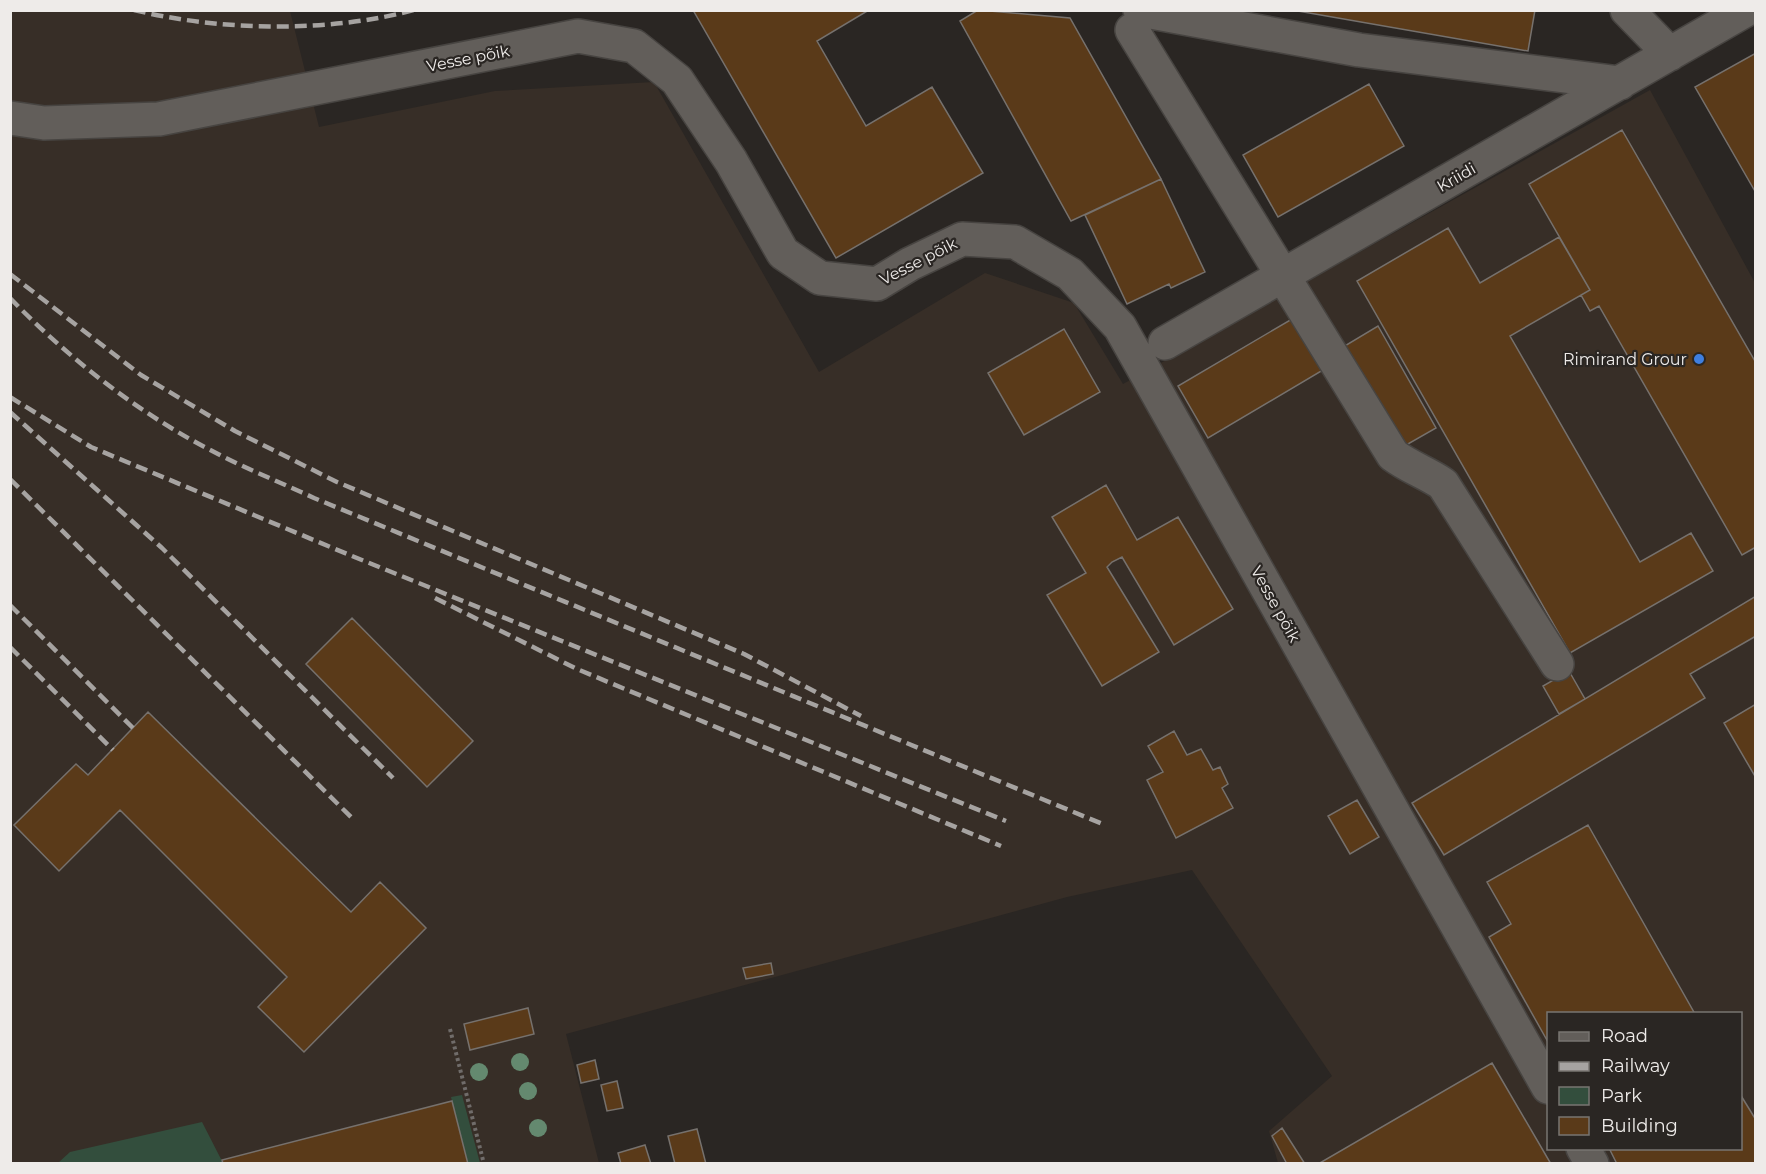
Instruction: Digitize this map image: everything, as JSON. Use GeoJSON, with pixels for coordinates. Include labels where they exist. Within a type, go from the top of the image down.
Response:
{"type":"FeatureCollection","features":[{"type":"Feature","properties":{"kind":"street"},"geometry":{"type":"LineString","coordinates":[[1627,10],[1671,54]]}},
{"type":"Feature","properties":{"kind":"street","name":"Kriidi"},"geometry":{"type":"LineString","coordinates":[[1165,343],[1746,10]]}},
{"type":"Feature","properties":{"kind":"street"},"geometry":{"type":"LineString","coordinates":[[1136,20],[1620,83]]}},
{"type":"Feature","properties":{"kind":"street"},"geometry":{"type":"LineString","coordinates":[[1136,20],[1283,276],[1393,455],[1443,484],[1557,664]]}},
{"type":"Feature","properties":{"kind":"street","name":"Vesse põik"},"geometry":{"type":"LineString","coordinates":[[10,117],[44,123],[159,119],[578,36],[634,46],[678,80],[731,161],[783,253],[820,278],[878,284],[910,264],[962,239],[1015,242],[1070,274],[1120,327],[1547,1085]]}},
{"type":"Feature","properties":{"kind":"street"},"geometry":{"type":"LineString","coordinates":[[1584,1150],[1592,1164]]}},
{"type":"Feature","properties":{"kind":"path"},"geometry":{"type":"LineString","coordinates":[[450,1029],[484,1164]]}},
{"type":"Feature","properties":{"kind":"shaded area"},"geometry":{"type":"Polygon","coordinates":[[[10,11],[290,11],[319,127],[495,91],[654,82],[819,372],[985,273],[1074,303],[1123,384],[1650,90],[1755,283],[1755,1163],[1278,1163],[1269,1131],[1332,1076],[1192,870],[1067,897],[566,1034],[599,1163],[11,1163],[10,11]]]}},
{"type":"Feature","properties":{"kind":"green space"},"geometry":{"type":"Polygon","coordinates":[[[462,1095],[480,1163],[468,1163],[451,1097],[462,1095]]]}},
{"type":"Feature","properties":{"kind":"green space"},"geometry":{"type":"Polygon","coordinates":[[[202,1122],[223,1163],[58,1163],[70,1152],[202,1122]]]}},
{"type":"Feature","properties":{"kind":"building"},"geometry":{"type":"Polygon","coordinates":[[[693,10],[869,10],[817,41],[866,126],[932,87],[983,173],[836,258],[693,10]]]}},
{"type":"Feature","properties":{"kind":"building"},"geometry":{"type":"Polygon","coordinates":[[[978,10],[1070,18],[1161,179],[1071,221],[960,21],[978,10]]]}},
{"type":"Feature","properties":{"kind":"building"},"geometry":{"type":"Polygon","coordinates":[[[1292,10],[1535,10],[1528,51],[1292,10]]]}},
{"type":"Feature","properties":{"kind":"building"},"geometry":{"type":"Polygon","coordinates":[[[1756,53],[1756,193],[1695,87],[1756,53]]]}},
{"type":"Feature","properties":{"kind":"building"},"geometry":{"type":"Polygon","coordinates":[[[1369,84],[1404,146],[1278,217],[1243,155],[1369,84]]]}},
{"type":"Feature","properties":{"kind":"building"},"geometry":{"type":"Polygon","coordinates":[[[1622,130],[1756,363],[1756,547],[1742,555],[1599,306],[1590,311],[1581,295],[1590,290],[1529,184],[1622,130]]]}},
{"type":"Feature","properties":{"kind":"building"},"geometry":{"type":"Polygon","coordinates":[[[1161,179],[1205,272],[1171,288],[1169,284],[1127,304],[1085,215],[1161,179]]]}},
{"type":"Feature","properties":{"kind":"building"},"geometry":{"type":"Polygon","coordinates":[[[1448,228],[1480,283],[1559,237],[1590,290],[1510,336],[1640,562],[1691,533],[1713,571],[1570,653],[1357,281],[1448,228]]]}},
{"type":"Feature","properties":{"kind":"building"},"geometry":{"type":"Polygon","coordinates":[[[1292,319],[1323,370],[1208,438],[1178,386],[1292,319]]]}},
{"type":"Feature","properties":{"kind":"building"},"geometry":{"type":"Polygon","coordinates":[[[1378,326],[1436,428],[1401,448],[1343,347],[1378,326]]]}},
{"type":"Feature","properties":{"kind":"building"},"geometry":{"type":"Polygon","coordinates":[[[1064,329],[1100,392],[1024,435],[988,373],[1064,329]]]}},
{"type":"Feature","properties":{"kind":"building"},"geometry":{"type":"Polygon","coordinates":[[[1106,485],[1137,540],[1178,517],[1233,609],[1174,645],[1122,557],[1112,562],[1107,567],[1159,652],[1102,686],[1047,595],[1086,573],[1052,517],[1106,485]]]}},
{"type":"Feature","properties":{"kind":"building"},"geometry":{"type":"Polygon","coordinates":[[[1756,596],[1756,636],[1690,674],[1705,698],[1444,855],[1412,803],[1756,596]]]}},
{"type":"Feature","properties":{"kind":"building"},"geometry":{"type":"Polygon","coordinates":[[[352,618],[473,741],[427,787],[306,664],[352,618]]]}},
{"type":"Feature","properties":{"kind":"building"},"geometry":{"type":"Polygon","coordinates":[[[1569,671],[1585,699],[1559,714],[1543,686],[1569,671]]]}},
{"type":"Feature","properties":{"kind":"building"},"geometry":{"type":"Polygon","coordinates":[[[1756,704],[1756,778],[1724,723],[1756,704]]]}},
{"type":"Feature","properties":{"kind":"building"},"geometry":{"type":"Polygon","coordinates":[[[148,712],[351,912],[380,882],[426,928],[304,1052],[258,1007],[287,977],[120,810],[59,871],[14,825],[76,764],[88,775],[148,712]]]}},
{"type":"Feature","properties":{"kind":"building"},"geometry":{"type":"Polygon","coordinates":[[[1174,731],[1187,755],[1201,749],[1213,770],[1220,767],[1228,784],[1222,788],[1233,808],[1176,838],[1147,780],[1163,772],[1148,746],[1174,731]]]}},
{"type":"Feature","properties":{"kind":"building"},"geometry":{"type":"Polygon","coordinates":[[[1357,800],[1379,837],[1350,854],[1328,816],[1357,800]]]}},
{"type":"Feature","properties":{"kind":"building"},"geometry":{"type":"Polygon","coordinates":[[[1588,825],[1694,1012],[1547,1012],[1547,1040],[1489,937],[1511,924],[1487,882],[1588,825]]]}},
{"type":"Feature","properties":{"kind":"building"},"geometry":{"type":"Polygon","coordinates":[[[771,963],[773,974],[746,979],[743,968],[771,963]]]}},
{"type":"Feature","properties":{"kind":"building"},"geometry":{"type":"Polygon","coordinates":[[[528,1008],[534,1034],[470,1050],[464,1024],[528,1008]]]}},
{"type":"Feature","properties":{"kind":"building"},"geometry":{"type":"Polygon","coordinates":[[[595,1060],[599,1079],[581,1083],[577,1065],[595,1060]]]}},
{"type":"Feature","properties":{"kind":"building"},"geometry":{"type":"Polygon","coordinates":[[[1492,1063],[1551,1164],[1318,1164],[1492,1063]]]}},
{"type":"Feature","properties":{"kind":"building"},"geometry":{"type":"Polygon","coordinates":[[[617,1081],[623,1108],[607,1111],[601,1085],[617,1081]]]}},
{"type":"Feature","properties":{"kind":"building"},"geometry":{"type":"Polygon","coordinates":[[[1742,1097],[1756,1120],[1756,1164],[1617,1164],[1610,1150],[1742,1150],[1742,1097]]]}},
{"type":"Feature","properties":{"kind":"building"},"geometry":{"type":"Polygon","coordinates":[[[452,1101],[468,1164],[223,1164],[222,1160],[452,1101]]]}},
{"type":"Feature","properties":{"kind":"building"},"geometry":{"type":"Polygon","coordinates":[[[1282,1128],[1305,1164],[1287,1164],[1272,1136],[1282,1128]]]}},
{"type":"Feature","properties":{"kind":"building"},"geometry":{"type":"Polygon","coordinates":[[[697,1129],[706,1164],[675,1164],[668,1136],[697,1129]]]}},
{"type":"Feature","properties":{"kind":"building"},"geometry":{"type":"Polygon","coordinates":[[[645,1145],[651,1164],[621,1164],[618,1153],[645,1145]]]}},
{"type":"Feature","properties":{"kind":"railway"},"geometry":{"type":"LineString","coordinates":[[134,10],[202,22],[274,26],[346,23],[414,10]]}},
{"type":"Feature","properties":{"kind":"railway"},"geometry":{"type":"LineString","coordinates":[[10,274],[141,375],[235,431],[337,482],[744,654],[861,716]]}},
{"type":"Feature","properties":{"kind":"railway"},"geometry":{"type":"LineString","coordinates":[[10,298],[57,343],[108,385],[162,422],[230,460],[314,498],[1105,825]]}},
{"type":"Feature","properties":{"kind":"railway"},"geometry":{"type":"LineString","coordinates":[[10,397],[91,447],[352,556],[1006,821]]}},
{"type":"Feature","properties":{"kind":"railway"},"geometry":{"type":"LineString","coordinates":[[10,412],[162,548],[393,778]]}},
{"type":"Feature","properties":{"kind":"railway"},"geometry":{"type":"LineString","coordinates":[[10,479],[355,821]]}},
{"type":"Feature","properties":{"kind":"railway"},"geometry":{"type":"LineString","coordinates":[[435,598],[577,669],[1001,846]]}},
{"type":"Feature","properties":{"kind":"railway"},"geometry":{"type":"LineString","coordinates":[[10,605],[133,728]]}},
{"type":"Feature","properties":{"kind":"railway"},"geometry":{"type":"LineString","coordinates":[[10,647],[113,750]]}},
{"type":"Feature","properties":{"kind":"place","name":"Rimirand Grour"},"geometry":{"type":"Point","coordinates":[1699,359]}}]}
